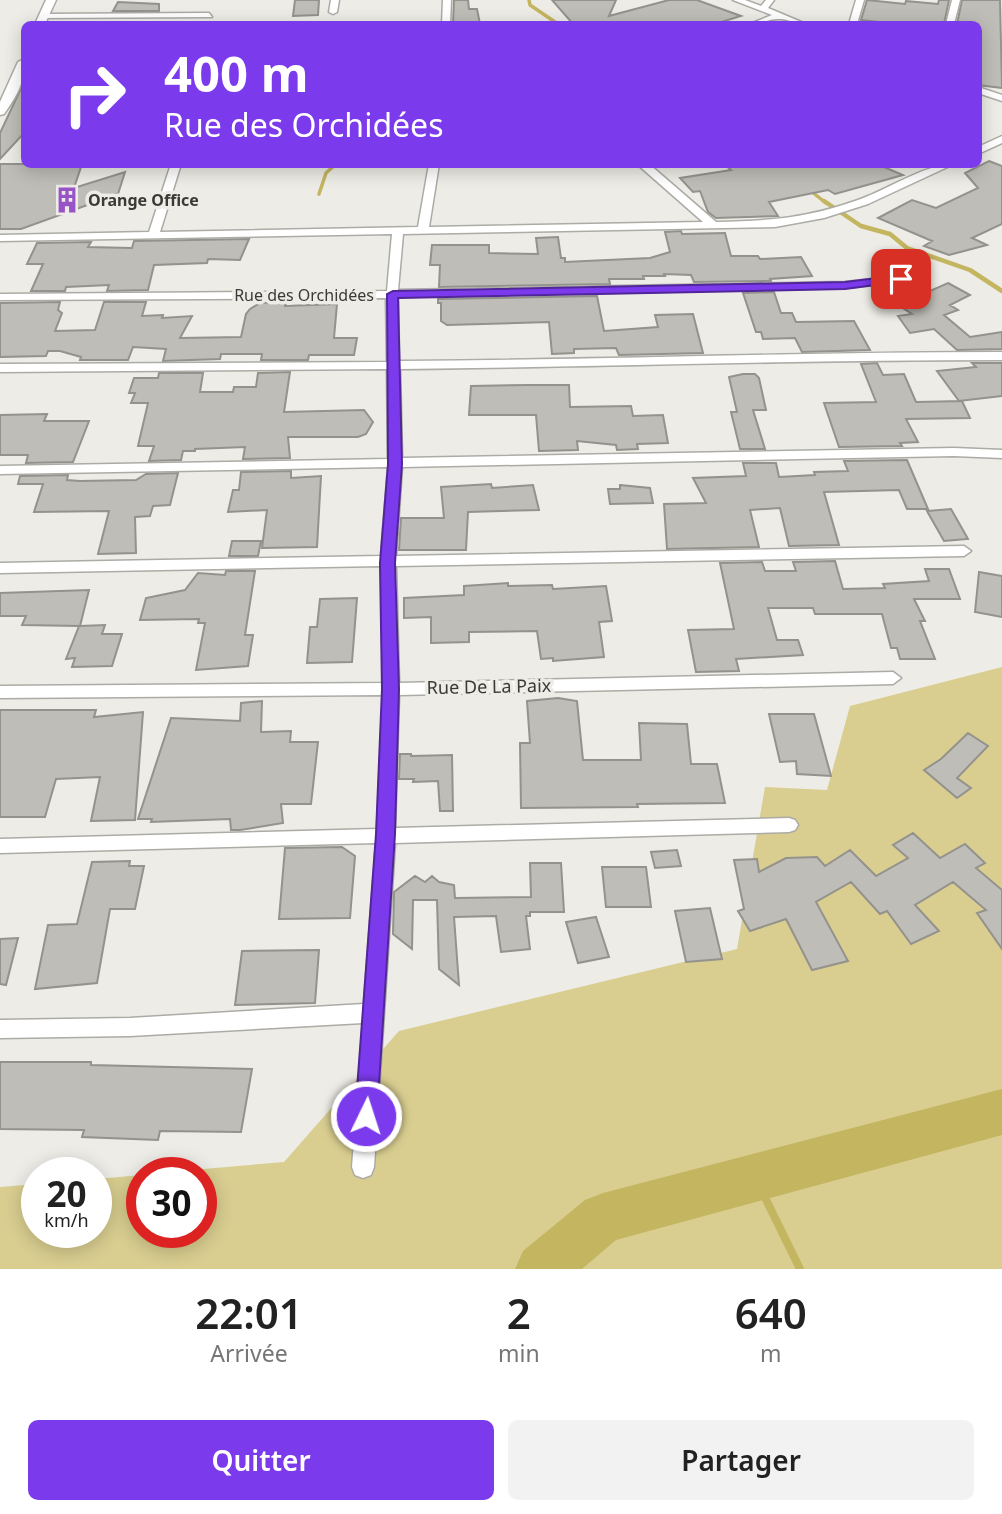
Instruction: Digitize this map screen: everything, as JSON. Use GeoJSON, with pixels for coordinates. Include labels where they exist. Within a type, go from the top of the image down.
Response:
{"type":"FeatureCollection","features":[{"type":"Feature","properties":{"kind":"main road"},"geometry":{"type":"LineString","coordinates":[[42,20],[51,0]]}},
{"type":"Feature","properties":{"kind":"main road"},"geometry":{"type":"LineString","coordinates":[[0,111],[21,68]]}},
{"type":"Feature","properties":{"kind":"street"},"geometry":{"type":"LineString","coordinates":[[332,12],[335,0]]}},
{"type":"Feature","properties":{"kind":"street"},"geometry":{"type":"LineString","coordinates":[[446,21],[447,0]]}},
{"type":"Feature","properties":{"kind":"street"},"geometry":{"type":"LineString","coordinates":[[737,0],[793,21]]}},
{"type":"Feature","properties":{"kind":"street"},"geometry":{"type":"LineString","coordinates":[[763,9],[771,0]]}},
{"type":"Feature","properties":{"kind":"street"},"geometry":{"type":"LineString","coordinates":[[854,21],[860,0]]}},
{"type":"Feature","properties":{"kind":"street"},"geometry":{"type":"LineString","coordinates":[[951,21],[956,0]]}},
{"type":"Feature","properties":{"kind":"street"},"geometry":{"type":"LineString","coordinates":[[42,20],[209,15]]}},
{"type":"Feature","properties":{"kind":"street"},"geometry":{"type":"LineString","coordinates":[[763,21],[779,16]]}},
{"type":"Feature","properties":{"kind":"street"},"geometry":{"type":"LineString","coordinates":[[982,91],[1002,98]]}},
{"type":"Feature","properties":{"kind":"street"},"geometry":{"type":"LineString","coordinates":[[982,149],[1002,139]]}},
{"type":"Feature","properties":{"kind":"street"},"geometry":{"type":"LineString","coordinates":[[153,236],[175,168]]}},
{"type":"Feature","properties":{"kind":"street"},"geometry":{"type":"LineString","coordinates":[[423,232],[432,168]]}},
{"type":"Feature","properties":{"kind":"street"},"geometry":{"type":"LineString","coordinates":[[647,168],[711,223]]}},
{"type":"Feature","properties":{"kind":"street"},"geometry":{"type":"LineString","coordinates":[[0,238],[423,232],[794,222],[888,193],[941,168]]}},
{"type":"Feature","properties":{"kind":"street"},"geometry":{"type":"LineString","coordinates":[[363,1167],[386,834],[391,689],[388,563],[395,464],[391,365],[398,232]]}},
{"type":"Feature","properties":{"kind":"street","name":"Rue des Orchidées"},"geometry":{"type":"LineString","coordinates":[[0,297],[393,294],[845,285],[901,279]]}},
{"type":"Feature","properties":{"kind":"street"},"geometry":{"type":"LineString","coordinates":[[0,368],[564,364],[812,356],[1002,356]]}},
{"type":"Feature","properties":{"kind":"street"},"geometry":{"type":"LineString","coordinates":[[0,470],[954,452],[1002,454]]}},
{"type":"Feature","properties":{"kind":"street"},"geometry":{"type":"LineString","coordinates":[[0,568],[964,551]]}},
{"type":"Feature","properties":{"kind":"street","name":"Rue De La Paix"},"geometry":{"type":"LineString","coordinates":[[0,692],[391,689],[893,678]]}},
{"type":"Feature","properties":{"kind":"street"},"geometry":{"type":"LineString","coordinates":[[0,846],[789,825]]}},
{"type":"Feature","properties":{"kind":"street"},"geometry":{"type":"LineString","coordinates":[[0,1029],[130,1027],[373,1013]]}},
{"type":"Feature","properties":{"kind":"shaded area"},"geometry":{"type":"Polygon","coordinates":[[[1002,667],[1002,1269],[0,1269],[0,1187],[21,1185],[21,1248],[112,1248],[112,1178],[126,1176],[126,1248],[217,1248],[217,1168],[284,1162],[399,1031],[737,949],[765,787],[827,790],[850,706],[1002,667]]]}},
{"type":"Feature","properties":{"kind":"building"},"geometry":{"type":"Polygon","coordinates":[[[295,0],[319,0],[318,15],[293,16],[295,0]]]}},
{"type":"Feature","properties":{"kind":"building"},"geometry":{"type":"Polygon","coordinates":[[[454,0],[468,0],[469,9],[477,9],[479,21],[453,21],[454,0]]]}},
{"type":"Feature","properties":{"kind":"building"},"geometry":{"type":"Polygon","coordinates":[[[552,0],[616,0],[609,16],[669,0],[697,0],[741,16],[725,21],[570,21],[552,0]]]}},
{"type":"Feature","properties":{"kind":"building"},"geometry":{"type":"Polygon","coordinates":[[[867,0],[938,4],[939,0],[949,0],[945,21],[861,20],[867,0]]]}},
{"type":"Feature","properties":{"kind":"building"},"geometry":{"type":"Polygon","coordinates":[[[962,0],[1000,0],[1002,88],[982,86],[982,21],[958,21],[962,0]]]}},
{"type":"Feature","properties":{"kind":"building"},"geometry":{"type":"Polygon","coordinates":[[[118,2],[159,4],[159,11],[113,11],[118,2]]]}},
{"type":"Feature","properties":{"kind":"building"},"geometry":{"type":"Polygon","coordinates":[[[21,88],[21,136],[0,159],[0,133],[21,88]]]}},
{"type":"Feature","properties":{"kind":"building"},"geometry":{"type":"Polygon","coordinates":[[[989,161],[1002,166],[1002,224],[972,238],[987,245],[949,255],[924,246],[932,241],[878,218],[912,200],[936,208],[978,188],[965,173],[982,168],[982,164],[989,161]]]}},
{"type":"Feature","properties":{"kind":"building"},"geometry":{"type":"Polygon","coordinates":[[[0,164],[21,164],[21,168],[81,168],[74,188],[125,172],[118,194],[21,229],[0,229],[0,164]]]}},
{"type":"Feature","properties":{"kind":"building"},"geometry":{"type":"Polygon","coordinates":[[[729,168],[886,168],[903,175],[835,194],[828,190],[769,202],[778,216],[716,218],[708,212],[700,191],[693,192],[680,178],[731,170],[729,168]]]}},
{"type":"Feature","properties":{"kind":"building"},"geometry":{"type":"Polygon","coordinates":[[[681,231],[682,234],[725,233],[731,256],[758,256],[760,259],[801,257],[812,276],[770,279],[771,281],[694,282],[691,275],[664,274],[665,276],[643,276],[644,279],[609,279],[610,284],[439,287],[440,265],[430,265],[432,245],[489,245],[489,253],[538,254],[536,238],[558,237],[561,258],[565,258],[565,262],[650,258],[670,252],[665,232],[681,231]]]}},
{"type":"Feature","properties":{"kind":"building"},"geometry":{"type":"Polygon","coordinates":[[[249,239],[240,260],[208,259],[207,263],[154,265],[148,290],[107,291],[109,285],[66,287],[65,291],[31,291],[43,264],[27,264],[37,243],[91,242],[88,247],[132,248],[134,241],[249,239]]]}},
{"type":"Feature","properties":{"kind":"building"},"geometry":{"type":"Polygon","coordinates":[[[948,283],[970,295],[950,305],[958,310],[944,315],[970,337],[1002,332],[1002,349],[957,350],[934,329],[910,333],[898,316],[912,314],[898,305],[948,283]]]}},
{"type":"Feature","properties":{"kind":"building"},"geometry":{"type":"Polygon","coordinates":[[[774,292],[781,313],[792,313],[796,322],[854,321],[870,350],[802,352],[795,338],[763,339],[761,332],[756,332],[743,293],[774,292]]]}},
{"type":"Feature","properties":{"kind":"building"},"geometry":{"type":"Polygon","coordinates":[[[597,296],[604,331],[658,327],[655,315],[693,314],[703,353],[619,355],[616,348],[574,349],[574,353],[552,354],[549,322],[447,325],[441,321],[441,303],[438,303],[438,299],[597,296]]]}},
{"type":"Feature","properties":{"kind":"building"},"geometry":{"type":"Polygon","coordinates":[[[60,302],[58,310],[62,313],[55,331],[95,330],[104,302],[146,302],[142,316],[192,316],[180,338],[241,337],[246,314],[260,303],[286,302],[285,306],[337,304],[334,338],[357,338],[354,355],[309,355],[308,360],[261,360],[262,354],[221,354],[220,359],[163,361],[166,349],[133,347],[128,360],[80,360],[81,357],[60,351],[48,351],[46,356],[0,357],[0,303],[60,302]]]}},
{"type":"Feature","properties":{"kind":"building"},"geometry":{"type":"Polygon","coordinates":[[[877,363],[883,375],[904,374],[916,402],[962,401],[970,418],[906,419],[918,442],[900,443],[902,446],[839,447],[824,403],[876,402],[861,364],[877,363]]]}},
{"type":"Feature","properties":{"kind":"building"},"geometry":{"type":"Polygon","coordinates":[[[972,363],[1002,363],[1002,396],[959,401],[937,371],[976,367],[972,363]]]}},
{"type":"Feature","properties":{"kind":"building"},"geometry":{"type":"Polygon","coordinates":[[[290,372],[284,412],[364,410],[373,422],[366,434],[358,437],[288,437],[290,458],[243,459],[245,447],[195,449],[183,451],[181,460],[149,461],[154,446],[138,446],[148,403],[131,403],[135,393],[129,393],[134,378],[158,378],[159,373],[203,373],[200,392],[233,392],[234,387],[256,387],[258,373],[290,372]]]}},
{"type":"Feature","properties":{"kind":"building"},"geometry":{"type":"Polygon","coordinates":[[[755,374],[759,378],[766,410],[753,410],[765,449],[740,449],[731,412],[737,412],[729,377],[755,374]]]}},
{"type":"Feature","properties":{"kind":"building"},"geometry":{"type":"Polygon","coordinates":[[[569,385],[570,407],[631,406],[633,416],[663,415],[668,443],[637,444],[638,449],[617,450],[616,445],[577,441],[578,450],[539,451],[536,415],[469,415],[471,386],[569,385]]]}},
{"type":"Feature","properties":{"kind":"building"},"geometry":{"type":"Polygon","coordinates":[[[47,414],[44,421],[89,421],[73,462],[26,463],[28,455],[0,455],[0,415],[47,414]]]}},
{"type":"Feature","properties":{"kind":"building"},"geometry":{"type":"Polygon","coordinates":[[[907,460],[928,509],[907,509],[899,490],[824,492],[839,545],[789,546],[780,508],[750,510],[759,547],[667,549],[664,504],[706,503],[693,478],[746,476],[743,463],[776,463],[779,477],[848,471],[844,461],[907,460]]]}},
{"type":"Feature","properties":{"kind":"building"},"geometry":{"type":"Polygon","coordinates":[[[291,471],[291,478],[321,476],[317,547],[262,548],[267,510],[228,512],[233,490],[239,490],[241,472],[291,471]]]}},
{"type":"Feature","properties":{"kind":"building"},"geometry":{"type":"Polygon","coordinates":[[[178,473],[170,505],[153,506],[150,516],[135,517],[136,553],[98,554],[109,511],[34,512],[43,484],[18,484],[20,476],[68,475],[67,480],[80,481],[136,480],[146,474],[178,473]]]}},
{"type":"Feature","properties":{"kind":"building"},"geometry":{"type":"Polygon","coordinates":[[[491,484],[492,488],[533,485],[539,510],[468,512],[466,550],[399,550],[401,518],[444,518],[441,487],[491,484]]]}},
{"type":"Feature","properties":{"kind":"building"},"geometry":{"type":"Polygon","coordinates":[[[620,485],[650,488],[653,503],[610,504],[608,489],[620,489],[620,485]]]}},
{"type":"Feature","properties":{"kind":"building"},"geometry":{"type":"Polygon","coordinates":[[[951,509],[968,539],[944,541],[927,511],[951,509]]]}},
{"type":"Feature","properties":{"kind":"building"},"geometry":{"type":"Polygon","coordinates":[[[232,541],[261,541],[258,556],[229,556],[232,541]]]}},
{"type":"Feature","properties":{"kind":"building"},"geometry":{"type":"Polygon","coordinates":[[[835,561],[843,589],[885,588],[883,584],[929,581],[925,569],[949,569],[960,599],[914,599],[925,621],[920,621],[935,659],[900,659],[897,648],[891,648],[882,614],[815,614],[813,608],[768,608],[777,640],[798,640],[803,655],[736,659],[739,671],[696,672],[688,630],[734,629],[720,563],[762,562],[765,571],[796,571],[793,562],[835,561]]]}},
{"type":"Feature","properties":{"kind":"building"},"geometry":{"type":"Polygon","coordinates":[[[226,571],[255,571],[245,635],[253,635],[248,666],[196,670],[205,623],[198,623],[199,619],[140,620],[146,598],[185,590],[198,573],[225,575],[226,571]]]}},
{"type":"Feature","properties":{"kind":"building"},"geometry":{"type":"Polygon","coordinates":[[[979,572],[1002,576],[1002,617],[975,612],[979,572]]]}},
{"type":"Feature","properties":{"kind":"building"},"geometry":{"type":"Polygon","coordinates":[[[508,583],[508,586],[552,585],[553,589],[606,586],[612,621],[599,622],[604,657],[553,661],[553,658],[541,659],[537,631],[469,632],[469,642],[431,643],[431,617],[404,618],[404,598],[464,595],[464,586],[508,583]]]}},
{"type":"Feature","properties":{"kind":"building"},"geometry":{"type":"Polygon","coordinates":[[[89,590],[80,626],[105,625],[102,634],[122,634],[112,666],[72,667],[75,658],[66,659],[79,626],[22,625],[26,616],[0,616],[0,593],[89,590]]]}},
{"type":"Feature","properties":{"kind":"building"},"geometry":{"type":"Polygon","coordinates":[[[357,598],[352,662],[307,663],[310,627],[317,627],[320,599],[357,598]]]}},
{"type":"Feature","properties":{"kind":"building"},"geometry":{"type":"Polygon","coordinates":[[[558,698],[577,701],[583,760],[641,760],[639,723],[687,724],[691,764],[717,764],[725,803],[521,808],[520,743],[530,743],[527,701],[558,698]]]}},
{"type":"Feature","properties":{"kind":"building"},"geometry":{"type":"Polygon","coordinates":[[[262,701],[261,732],[291,731],[290,742],[318,742],[311,804],[281,804],[283,823],[240,830],[231,830],[230,819],[151,822],[152,819],[138,819],[171,718],[240,721],[241,703],[262,701]]]}},
{"type":"Feature","properties":{"kind":"building"},"geometry":{"type":"Polygon","coordinates":[[[0,710],[96,710],[94,717],[143,712],[135,820],[91,821],[100,777],[56,779],[45,817],[0,817],[0,710]]]}},
{"type":"Feature","properties":{"kind":"building"},"geometry":{"type":"Polygon","coordinates":[[[769,714],[814,714],[831,776],[797,774],[796,761],[780,762],[769,714]]]}},
{"type":"Feature","properties":{"kind":"building"},"geometry":{"type":"Polygon","coordinates":[[[968,733],[988,746],[957,778],[971,788],[957,798],[924,770],[941,759],[968,733]]]}},
{"type":"Feature","properties":{"kind":"building"},"geometry":{"type":"Polygon","coordinates":[[[400,754],[452,755],[453,811],[440,811],[438,781],[413,782],[414,779],[399,779],[400,754]]]}},
{"type":"Feature","properties":{"kind":"building"},"geometry":{"type":"Polygon","coordinates":[[[913,833],[940,858],[965,844],[985,863],[976,868],[1002,890],[1002,949],[977,913],[986,910],[953,882],[915,905],[939,931],[911,944],[887,911],[880,914],[851,882],[816,902],[848,961],[812,970],[786,919],[750,931],[738,911],[744,909],[734,860],[757,859],[759,872],[786,858],[817,857],[825,866],[850,850],[876,876],[908,858],[893,845],[913,833]]]}},
{"type":"Feature","properties":{"kind":"building"},"geometry":{"type":"Polygon","coordinates":[[[342,847],[355,856],[350,918],[279,919],[285,848],[342,847]]]}},
{"type":"Feature","properties":{"kind":"building"},"geometry":{"type":"Polygon","coordinates":[[[677,850],[681,866],[655,868],[651,852],[677,850]]]}},
{"type":"Feature","properties":{"kind":"building"},"geometry":{"type":"Polygon","coordinates":[[[130,861],[129,866],[144,866],[135,909],[110,909],[97,983],[35,989],[48,925],[77,924],[92,862],[130,861]]]}},
{"type":"Feature","properties":{"kind":"building"},"geometry":{"type":"Polygon","coordinates":[[[530,863],[561,863],[564,912],[530,912],[530,916],[526,916],[530,949],[501,952],[496,916],[454,917],[459,985],[439,969],[437,900],[413,900],[412,949],[393,934],[394,892],[415,876],[425,882],[432,876],[439,882],[454,885],[455,898],[531,897],[530,863]]]}},
{"type":"Feature","properties":{"kind":"building"},"geometry":{"type":"Polygon","coordinates":[[[602,867],[646,867],[651,907],[606,907],[602,867]]]}},
{"type":"Feature","properties":{"kind":"building"},"geometry":{"type":"Polygon","coordinates":[[[710,908],[722,959],[686,962],[675,911],[710,908]]]}},
{"type":"Feature","properties":{"kind":"building"},"geometry":{"type":"Polygon","coordinates":[[[596,917],[609,957],[578,963],[566,922],[596,917]]]}},
{"type":"Feature","properties":{"kind":"building"},"geometry":{"type":"Polygon","coordinates":[[[18,938],[6,985],[0,984],[0,939],[18,938]]]}},
{"type":"Feature","properties":{"kind":"building"},"geometry":{"type":"Polygon","coordinates":[[[319,950],[315,1003],[235,1005],[242,951],[319,950]]]}},
{"type":"Feature","properties":{"kind":"building"},"geometry":{"type":"Polygon","coordinates":[[[0,1062],[91,1062],[91,1065],[252,1069],[241,1132],[160,1131],[158,1140],[82,1137],[84,1130],[0,1129],[0,1062]]]}},
{"type":"Feature","properties":{"kind":"waterway"},"geometry":{"type":"LineString","coordinates":[[529,0],[530,5],[554,21]]}},
{"type":"Feature","properties":{"kind":"waterway"},"geometry":{"type":"LineString","coordinates":[[319,194],[326,173],[332,168]]}},
{"type":"Feature","properties":{"kind":"waterway"},"geometry":{"type":"LineString","coordinates":[[807,188],[826,203]]}},
{"type":"Feature","properties":{"kind":"waterway"},"geometry":{"type":"LineString","coordinates":[[824,201],[861,226],[890,234],[907,248],[970,270],[1002,291]]}},
{"type":"Feature","properties":{"kind":"waterway"},"geometry":{"type":"LineString","coordinates":[[541,1269],[603,1218],[1002,1112]]}},
{"type":"Feature","properties":{"kind":"waterway"},"geometry":{"type":"LineString","coordinates":[[755,1177],[800,1269]]}},
{"type":"Feature","properties":{"kind":"place","name":"Orange Office"},"geometry":{"type":"Point","coordinates":[67,200]}},
{"type":"Feature","properties":{"kind":"route"},"geometry":{"type":"LineString","coordinates":[[366,1116],[386,834],[391,689],[388,563],[395,464],[391,365],[393,294],[845,285],[901,279]]}}]}
